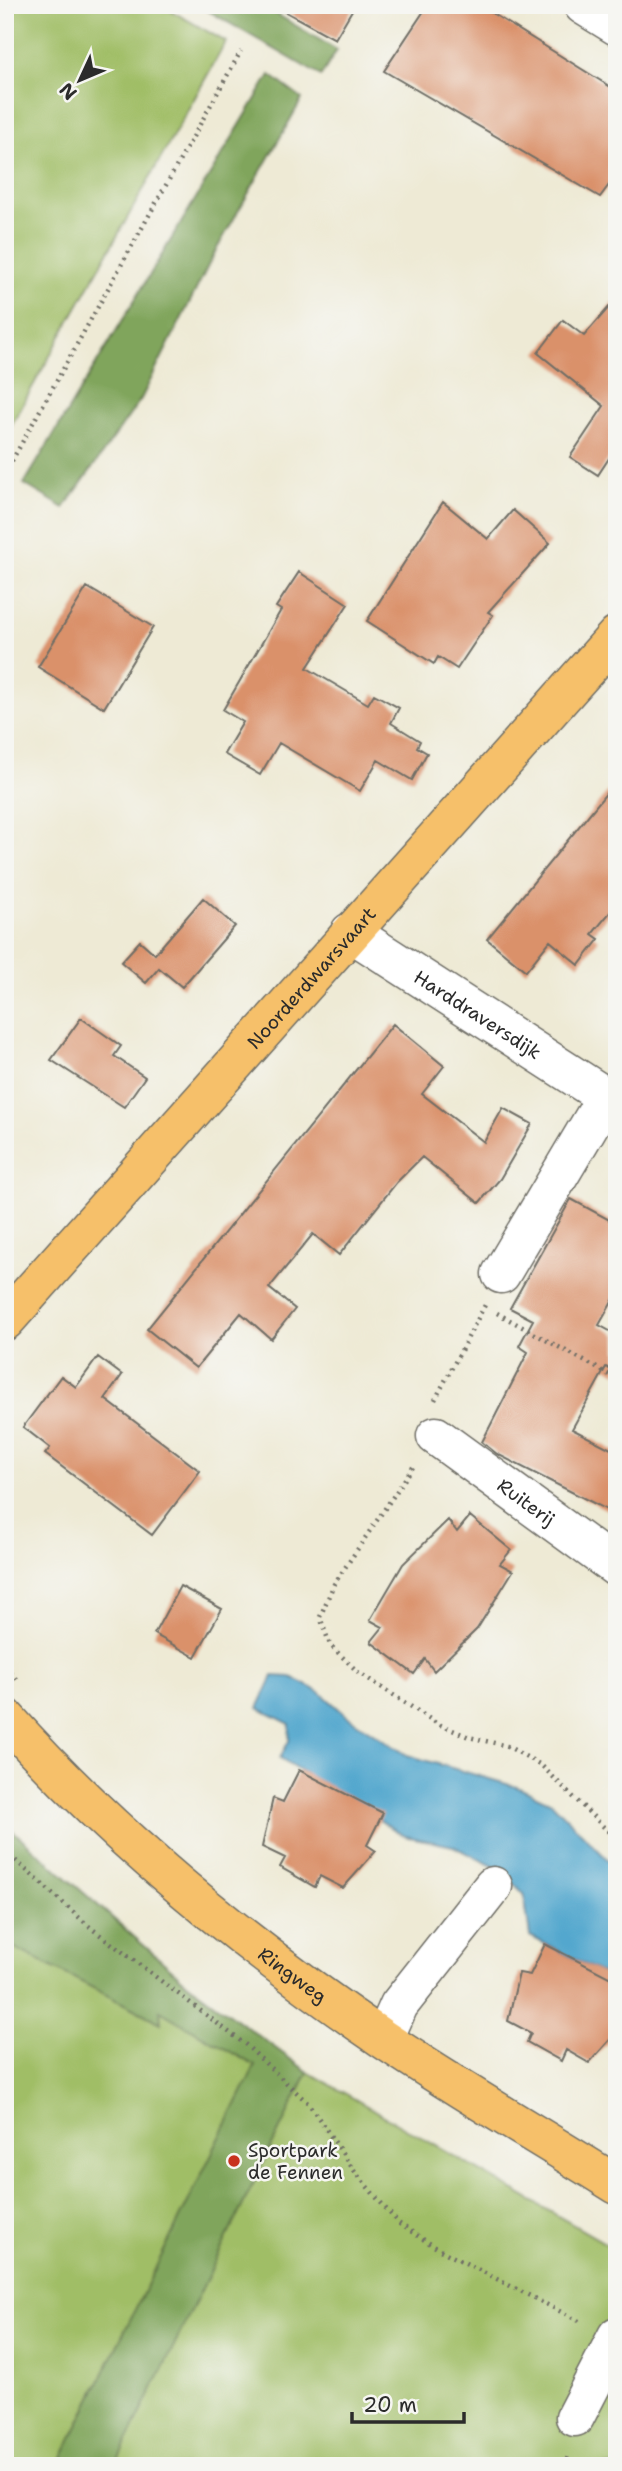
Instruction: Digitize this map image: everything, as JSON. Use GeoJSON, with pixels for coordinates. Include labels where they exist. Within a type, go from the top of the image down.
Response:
{"type":"FeatureCollection","features":[{"type":"Feature","properties":{"kind":"main road","name":"Noorderdwarsvaart"},"geometry":{"type":"LineString","coordinates":[[5,1321],[617,635]]}},
{"type":"Feature","properties":{"kind":"main road","name":"Ringweg"},"geometry":{"type":"LineString","coordinates":[[15,1702],[57,1775],[140,1854],[252,1943],[384,2039],[617,2185]]}},
{"type":"Feature","properties":{"kind":"street"},"geometry":{"type":"LineString","coordinates":[[583,5],[617,26]]}},
{"type":"Feature","properties":{"kind":"street","name":"Harddraversdijk"},"geometry":{"type":"LineString","coordinates":[[350,932],[611,1101],[493,1290]]}},
{"type":"Feature","properties":{"kind":"street","name":"Ruiterij"},"geometry":{"type":"LineString","coordinates":[[436,1436],[617,1568]]}},
{"type":"Feature","properties":{"kind":"street"},"geometry":{"type":"LineString","coordinates":[[384,2039],[399,2005],[493,1886]]}},
{"type":"Feature","properties":{"kind":"street"},"geometry":{"type":"LineString","coordinates":[[575,2417],[602,2331]]}},
{"type":"Feature","properties":{"kind":"path"},"geometry":{"type":"LineString","coordinates":[[5,473],[240,51]]}},
{"type":"Feature","properties":{"kind":"path"},"geometry":{"type":"LineString","coordinates":[[617,1379],[493,1290],[421,1427],[436,1436],[334,1584],[320,1617],[330,1645],[358,1672],[436,1723],[469,1737],[507,1746],[541,1765],[617,1840]]}},
{"type":"Feature","properties":{"kind":"path"},"geometry":{"type":"LineString","coordinates":[[5,1668],[15,1702]]}},
{"type":"Feature","properties":{"kind":"path"},"geometry":{"type":"LineString","coordinates":[[5,1851],[91,1928],[246,2045],[309,2104],[355,2172],[398,2223],[440,2250],[602,2331]]}},
{"type":"Feature","properties":{"kind":"green space"},"geometry":{"type":"Polygon","coordinates":[[[5,5],[161,5],[226,42],[5,436],[5,5]]]}},
{"type":"Feature","properties":{"kind":"green space"},"geometry":{"type":"Polygon","coordinates":[[[198,5],[261,5],[337,50],[321,76],[198,5]]]}},
{"type":"Feature","properties":{"kind":"green space"},"geometry":{"type":"Polygon","coordinates":[[[270,75],[302,99],[215,252],[141,399],[64,508],[24,484],[270,75]]]}},
{"type":"Feature","properties":{"kind":"green space","name":"Sportpark de Fennen"},"geometry":{"type":"Polygon","coordinates":[[[5,1824],[189,1985],[308,2072],[617,2250],[617,2466],[5,2466],[5,1824]]]}},
{"type":"Feature","properties":{"kind":"green space"},"geometry":{"type":"Polygon","coordinates":[[[5,1824],[189,1985],[308,2072],[115,2466],[58,2466],[255,2066],[160,2011],[161,2023],[5,1943],[5,1824]]]}},
{"type":"Feature","properties":{"kind":"water"},"geometry":{"type":"Polygon","coordinates":[[[273,1676],[291,1677],[320,1692],[347,1716],[407,1755],[517,1787],[552,1803],[617,1869],[617,1981],[530,1936],[524,1894],[503,1871],[453,1846],[405,1836],[280,1758],[289,1741],[290,1724],[258,1708],[273,1676]]]}},
{"type":"Feature","properties":{"kind":"building"},"geometry":{"type":"Polygon","coordinates":[[[273,5],[355,5],[335,39],[273,5]]]}},
{"type":"Feature","properties":{"kind":"building"},"geometry":{"type":"Polygon","coordinates":[[[428,5],[479,5],[617,91],[617,174],[600,197],[384,71],[428,5]]]}},
{"type":"Feature","properties":{"kind":"building"},"geometry":{"type":"Polygon","coordinates":[[[617,298],[617,446],[598,475],[570,457],[604,406],[538,353],[563,320],[584,336],[617,298]]]}},
{"type":"Feature","properties":{"kind":"building"},"geometry":{"type":"Polygon","coordinates":[[[443,502],[488,539],[513,510],[550,543],[488,612],[493,615],[457,669],[438,657],[434,664],[367,621],[443,502]]]}},
{"type":"Feature","properties":{"kind":"building"},"geometry":{"type":"Polygon","coordinates":[[[299,572],[348,604],[307,668],[368,704],[374,694],[399,708],[391,723],[420,741],[417,747],[427,753],[412,780],[378,760],[360,791],[279,743],[260,775],[224,754],[243,722],[223,710],[281,610],[276,607],[299,572]]]}},
{"type":"Feature","properties":{"kind":"building"},"geometry":{"type":"Polygon","coordinates":[[[87,587],[153,627],[104,708],[38,667],[87,587]]]}},
{"type":"Feature","properties":{"kind":"building"},"geometry":{"type":"Polygon","coordinates":[[[617,780],[617,904],[592,934],[599,939],[579,965],[550,941],[526,971],[487,939],[617,780]]]}},
{"type":"Feature","properties":{"kind":"building"},"geometry":{"type":"Polygon","coordinates":[[[203,898],[235,926],[182,987],[159,968],[146,983],[121,962],[140,941],[155,954],[203,898]]]}},
{"type":"Feature","properties":{"kind":"building"},"geometry":{"type":"Polygon","coordinates":[[[81,1018],[121,1046],[114,1056],[145,1077],[124,1107],[51,1060],[81,1018]]]}},
{"type":"Feature","properties":{"kind":"building"},"geometry":{"type":"Polygon","coordinates":[[[393,1024],[444,1066],[422,1094],[484,1142],[503,1108],[532,1124],[500,1179],[479,1203],[422,1157],[397,1182],[339,1255],[313,1234],[269,1288],[295,1309],[271,1339],[241,1313],[196,1368],[147,1329],[393,1024]]]}},
{"type":"Feature","properties":{"kind":"building"},"geometry":{"type":"Polygon","coordinates":[[[571,1199],[617,1224],[617,1293],[599,1325],[617,1335],[617,1373],[606,1367],[572,1429],[617,1452],[617,1515],[497,1454],[482,1442],[528,1352],[519,1346],[533,1320],[510,1308],[571,1199]]]}},
{"type":"Feature","properties":{"kind":"building"},"geometry":{"type":"Polygon","coordinates":[[[98,1357],[122,1375],[105,1399],[200,1471],[152,1535],[45,1454],[50,1448],[23,1427],[61,1376],[76,1387],[98,1357]]]}},
{"type":"Feature","properties":{"kind":"building"},"geometry":{"type":"Polygon","coordinates":[[[470,1516],[511,1550],[500,1564],[513,1571],[477,1629],[434,1671],[425,1659],[414,1674],[371,1642],[383,1627],[370,1620],[403,1564],[448,1520],[457,1532],[470,1516]]]}},
{"type":"Feature","properties":{"kind":"building"},"geometry":{"type":"Polygon","coordinates":[[[180,1586],[222,1609],[195,1657],[154,1634],[180,1586]]]}},
{"type":"Feature","properties":{"kind":"building"},"geometry":{"type":"Polygon","coordinates":[[[299,1770],[383,1813],[367,1845],[376,1851],[343,1888],[320,1876],[315,1887],[280,1867],[285,1858],[262,1847],[273,1798],[283,1802],[299,1770]]]}},
{"type":"Feature","properties":{"kind":"building"},"geometry":{"type":"Polygon","coordinates":[[[545,1944],[617,1981],[617,2032],[589,2063],[566,2050],[561,2061],[527,2042],[531,2033],[508,2021],[519,1973],[530,1975],[545,1944]]]}},
{"type":"Feature","properties":{"kind":"place","name":"Sportpark de Fennen"},"geometry":{"type":"Point","coordinates":[234,2161]}}]}
